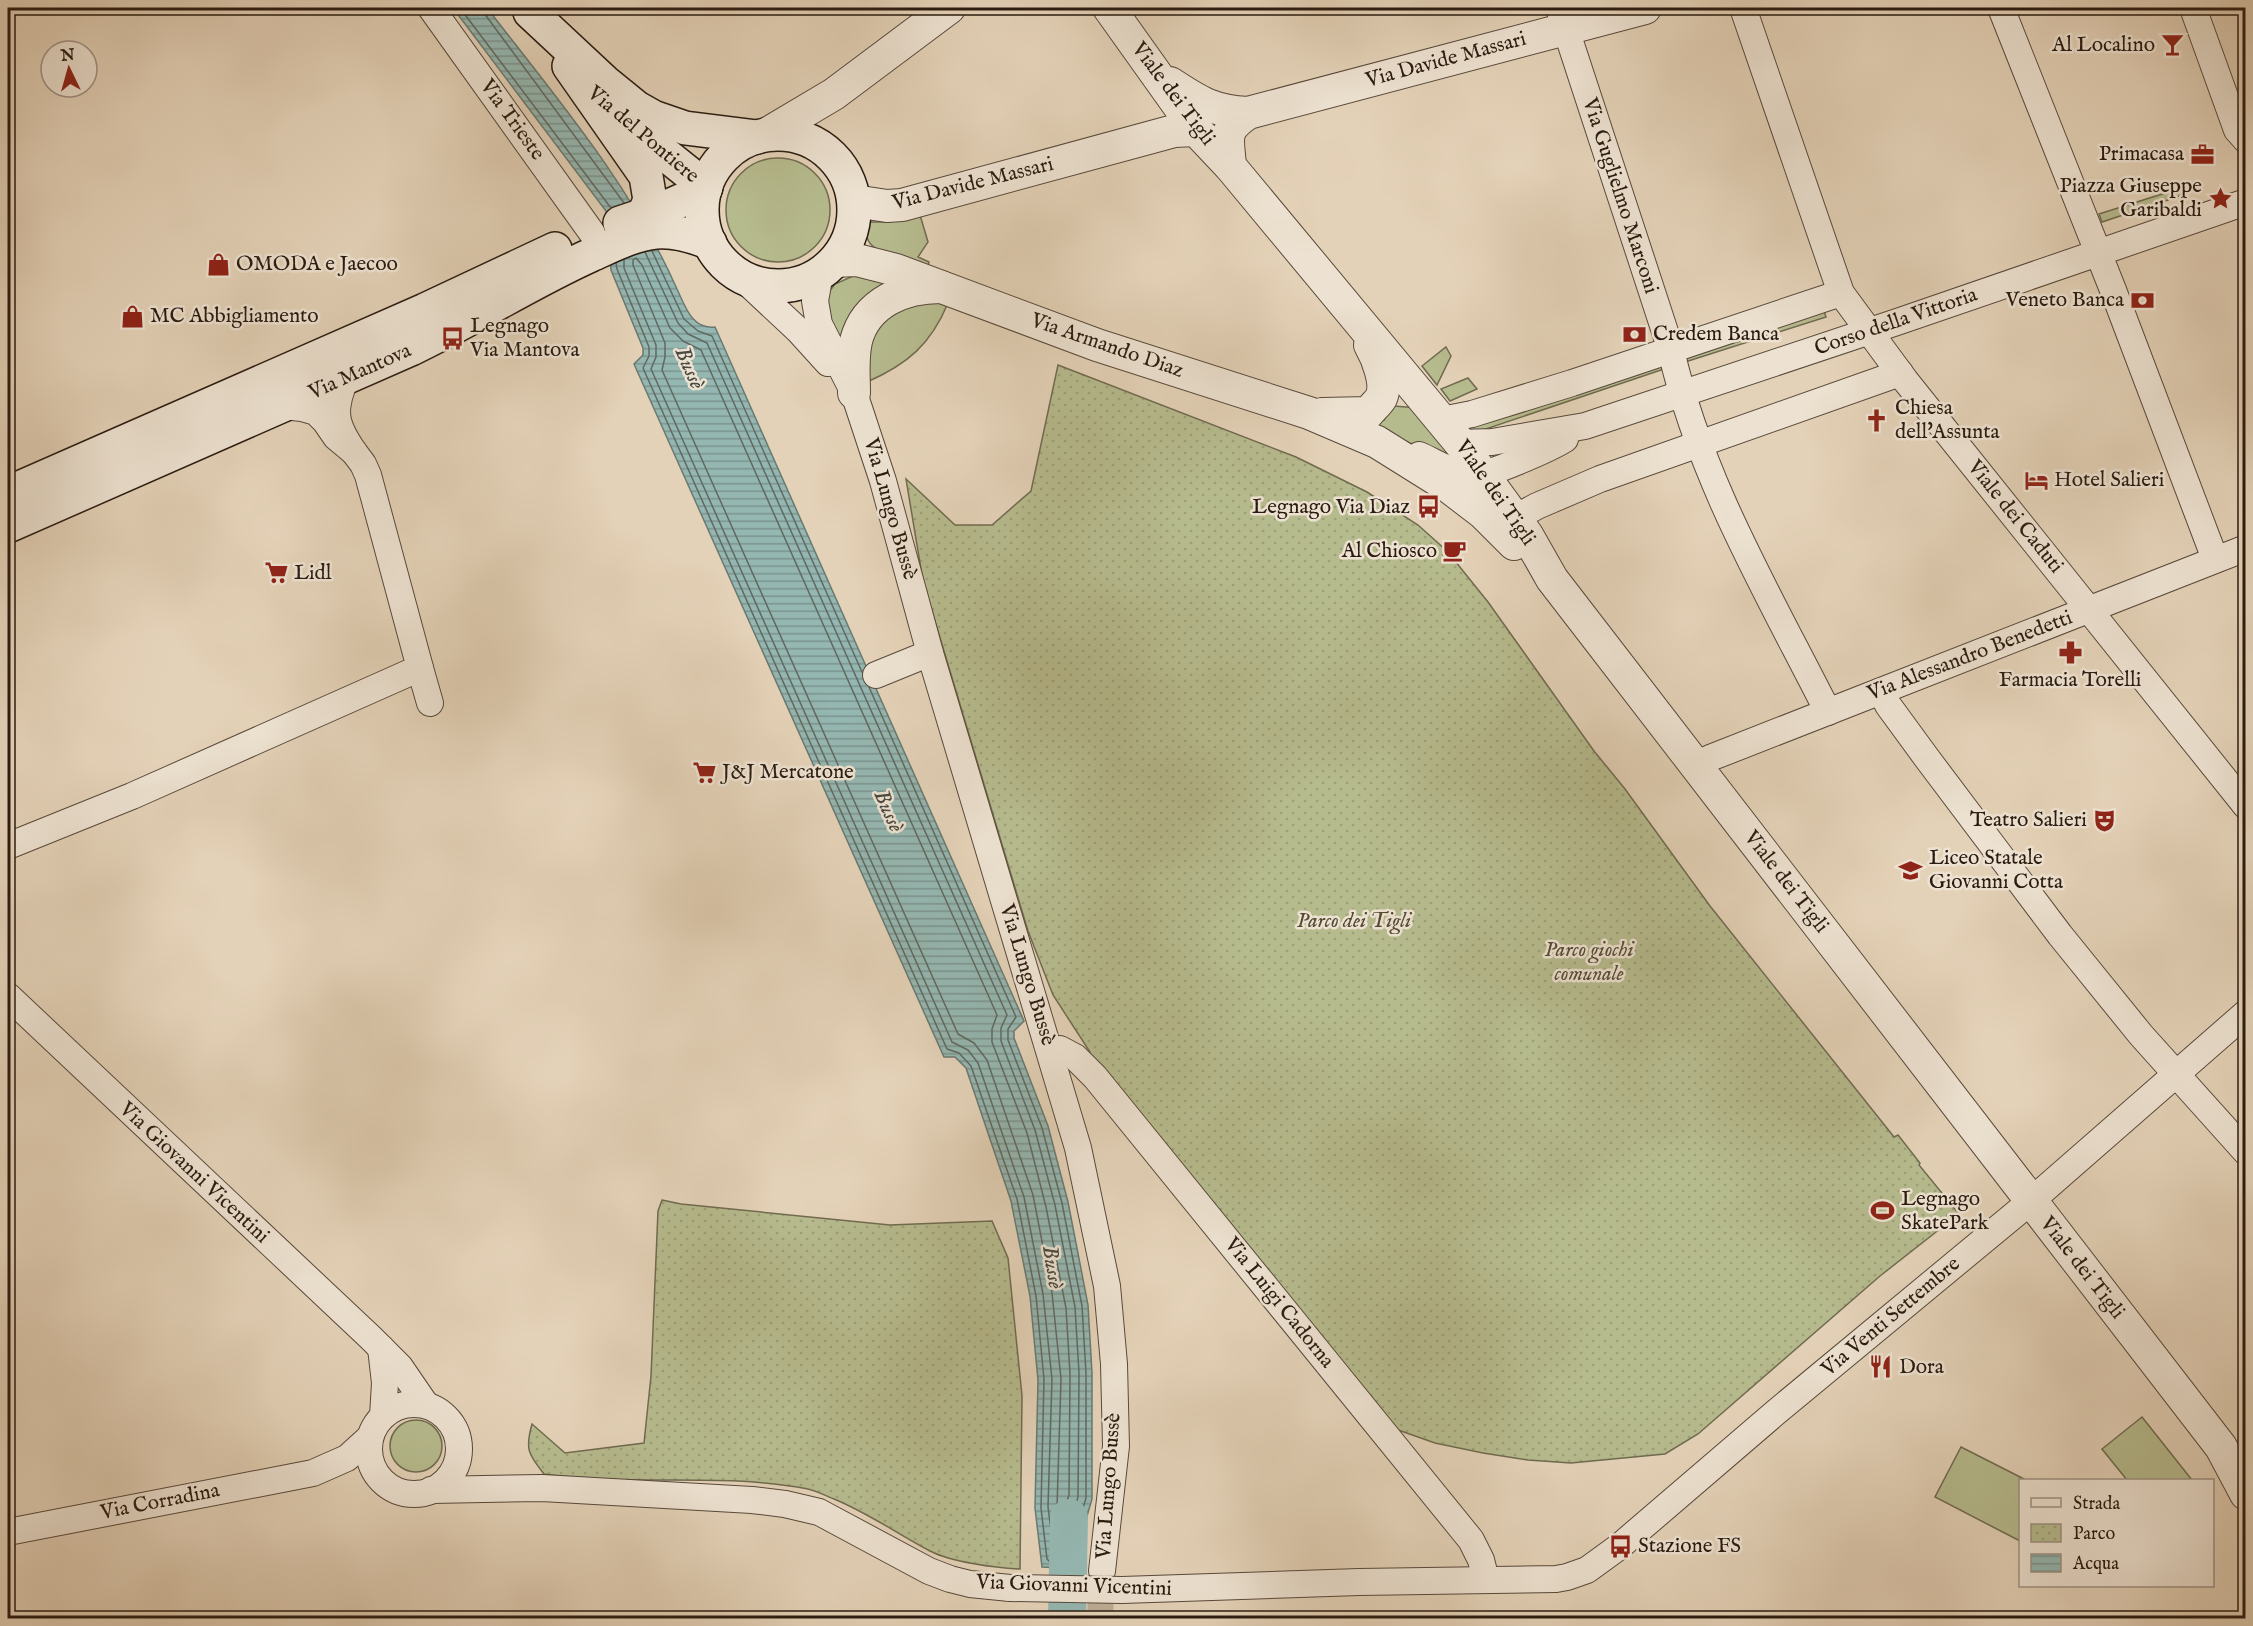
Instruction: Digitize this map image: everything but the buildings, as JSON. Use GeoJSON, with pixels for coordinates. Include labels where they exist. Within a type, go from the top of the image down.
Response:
{"type":"FeatureCollection","features":[{"type":"Feature","properties":{"kind":"main road","name":"Via del Pontiere"},"geometry":{"type":"LineString","coordinates":[[530,9],[605,82],[652,117],[685,128],[761,136]]}},
{"type":"Feature","properties":{"kind":"main road","name":"Via del Pontiere"},"geometry":{"type":"LineString","coordinates":[[530,9],[646,176],[651,223]]}},
{"type":"Feature","properties":{"kind":"main road","name":"Via del Pontiere"},"geometry":{"type":"LineString","coordinates":[[580,82],[631,128],[705,188]]}},
{"type":"Feature","properties":{"kind":"main road"},"geometry":{"type":"LineString","coordinates":[[778,133],[797,136],[818,145],[842,169],[848,179],[854,201],[852,229],[842,252],[827,267],[804,281],[789,285],[754,282],[738,274],[722,261],[710,243],[704,225],[702,206],[705,188],[720,161],[737,146],[761,136],[778,133]]}},
{"type":"Feature","properties":{"kind":"main road","name":"Via Mantova"},"geometry":{"type":"LineString","coordinates":[[8,493],[425,310],[514,267],[602,236],[651,223],[705,188]]}},
{"type":"Feature","properties":{"kind":"main road","name":"Via Mantova"},"geometry":{"type":"LineString","coordinates":[[651,223],[710,243]]}},
{"type":"Feature","properties":{"kind":"main road","name":"Via Mantova"},"geometry":{"type":"LineString","coordinates":[[8,526],[440,336],[510,295],[602,236]]}},
{"type":"Feature","properties":{"kind":"street","name":"Via Trieste"},"geometry":{"type":"LineString","coordinates":[[431,8],[602,236]]}},
{"type":"Feature","properties":{"kind":"street"},"geometry":{"type":"LineString","coordinates":[[761,136],[834,94],[949,8]]}},
{"type":"Feature","properties":{"kind":"street","name":"Viale dei Tigli"},"geometry":{"type":"LineString","coordinates":[[1109,8],[1196,130],[1230,166],[1452,433],[1515,518],[1551,579],[2221,1447],[2246,1494]]}},
{"type":"Feature","properties":{"kind":"street","name":"Via Davide Massari"},"geometry":{"type":"LineString","coordinates":[[1156,74],[1203,104],[1225,112],[1248,113],[1563,18],[1645,8]]}},
{"type":"Feature","properties":{"kind":"street","name":"Viale dei Caduti"},"geometry":{"type":"LineString","coordinates":[[1743,8],[1841,293],[1900,373],[2246,806]]}},
{"type":"Feature","properties":{"kind":"street"},"geometry":{"type":"LineString","coordinates":[[2001,8],[2215,559]]}},
{"type":"Feature","properties":{"kind":"street"},"geometry":{"type":"LineString","coordinates":[[2193,8],[2237,129],[2246,140]]}},
{"type":"Feature","properties":{"kind":"street","name":"Via Guglielmo Marconi"},"geometry":{"type":"LineString","coordinates":[[1563,18],[1671,350],[1681,394],[1699,445],[1718,492],[1828,712]]}},
{"type":"Feature","properties":{"kind":"street"},"geometry":{"type":"LineString","coordinates":[[1230,166],[1228,137],[1232,124],[1248,113]]}},
{"type":"Feature","properties":{"kind":"street","name":"Via Davide Massari"},"geometry":{"type":"LineString","coordinates":[[854,201],[887,206],[902,205],[1174,131],[1196,130]]}},
{"type":"Feature","properties":{"kind":"street","name":"Corso della Vittoria"},"geometry":{"type":"LineString","coordinates":[[1452,433],[1492,442],[1580,428],[2246,202]]}},
{"type":"Feature","properties":{"kind":"street","name":"Via Armando Diaz"},"geometry":{"type":"LineString","coordinates":[[827,267],[857,260],[877,264],[1097,345],[1309,413],[1462,474],[1474,476],[1482,474]]}},
{"type":"Feature","properties":{"kind":"street","name":"Via Lungo Bussè"},"geometry":{"type":"LineString","coordinates":[[827,267],[815,301],[817,317],[854,393],[883,481],[930,653],[1078,1148],[1107,1286],[1114,1364],[1116,1446],[1102,1571]]}},
{"type":"Feature","properties":{"kind":"street","name":"Via Lungo Bussè"},"geometry":{"type":"LineString","coordinates":[[738,274],[800,331],[854,393]]}},
{"type":"Feature","properties":{"kind":"street"},"geometry":{"type":"LineString","coordinates":[[854,393],[856,343],[859,332],[871,313],[890,297],[902,292],[926,287],[944,287]]}},
{"type":"Feature","properties":{"kind":"street"},"geometry":{"type":"LineString","coordinates":[[1452,433],[1452,418],[1561,387],[1841,293]]}},
{"type":"Feature","properties":{"kind":"street","name":"Viale dei Tigli"},"geometry":{"type":"LineString","coordinates":[[1309,413],[1351,415],[1368,413],[1380,399],[1382,388],[1380,369],[1374,351],[1354,317]]}},
{"type":"Feature","properties":{"kind":"street"},"geometry":{"type":"LineString","coordinates":[[1515,518],[1600,479],[1900,373]]}},
{"type":"Feature","properties":{"kind":"street"},"geometry":{"type":"LineString","coordinates":[[346,378],[337,402],[337,417],[342,433],[363,464],[368,476],[430,703]]}},
{"type":"Feature","properties":{"kind":"street"},"geometry":{"type":"LineString","coordinates":[[283,406],[316,412],[336,437],[354,452]]}},
{"type":"Feature","properties":{"kind":"street","name":"Corso della Vittoria"},"geometry":{"type":"LineString","coordinates":[[1482,474],[1509,465],[1563,441],[1580,428]]}},
{"type":"Feature","properties":{"kind":"street","name":"Via Armando Diaz"},"geometry":{"type":"LineString","coordinates":[[1377,442],[1449,487],[1474,506],[1551,579]]}},
{"type":"Feature","properties":{"kind":"street","name":"Via Alessandro Benedetti"},"geometry":{"type":"LineString","coordinates":[[1697,767],[1710,758],[2246,548]]}},
{"type":"Feature","properties":{"kind":"street"},"geometry":{"type":"LineString","coordinates":[[876,675],[930,653]]}},
{"type":"Feature","properties":{"kind":"street"},"geometry":{"type":"LineString","coordinates":[[8,846],[142,791],[420,668]]}},
{"type":"Feature","properties":{"kind":"street"},"geometry":{"type":"LineString","coordinates":[[1881,691],[1888,705],[1926,757],[2060,935],[2141,1035],[2246,1152]]}},
{"type":"Feature","properties":{"kind":"street","name":"Via Giovanni Vicentini"},"geometry":{"type":"LineString","coordinates":[[8,996],[400,1367],[426,1405],[447,1417],[455,1429],[459,1441],[459,1458],[486,1476],[542,1488]]}},
{"type":"Feature","properties":{"kind":"street","name":"Via Venti Settembre"},"geometry":{"type":"LineString","coordinates":[[1587,1569],[1620,1546],[1775,1413],[2031,1201],[2246,1013]]}},
{"type":"Feature","properties":{"kind":"street","name":"Via Luigi Cadorna"},"geometry":{"type":"LineString","coordinates":[[1050,1051],[1060,1049],[1076,1057],[1102,1084],[1471,1540],[1486,1580]]}},
{"type":"Feature","properties":{"kind":"street"},"geometry":{"type":"LineString","coordinates":[[381,1348],[385,1383],[376,1427],[368,1451],[372,1468],[389,1487]]}},
{"type":"Feature","properties":{"kind":"street"},"geometry":{"type":"LineString","coordinates":[[376,1427],[389,1410],[405,1404],[426,1405]]}},
{"type":"Feature","properties":{"kind":"street","name":"Via Corradina"},"geometry":{"type":"LineString","coordinates":[[8,1532],[313,1473],[347,1458],[376,1427]]}},
{"type":"Feature","properties":{"kind":"street","name":"Viale dei Tigli"},"geometry":{"type":"LineString","coordinates":[[2221,1447],[2246,1468]]}},
{"type":"Feature","properties":{"kind":"street"},"geometry":{"type":"LineString","coordinates":[[431,1490],[438,1488],[454,1471],[459,1458]]}},
{"type":"Feature","properties":{"kind":"street","name":"Via Corradina"},"geometry":{"type":"LineString","coordinates":[[313,1473],[350,1476],[389,1487]]}},
{"type":"Feature","properties":{"kind":"street","name":"Via Giovanni Vicentini"},"geometry":{"type":"LineString","coordinates":[[389,1487],[401,1493],[417,1495],[431,1490],[542,1488],[752,1500],[785,1504],[819,1512],[939,1575],[970,1584],[1010,1588],[1122,1590],[1556,1579],[1587,1569]]}},
{"type":"Feature","properties":{"kind":"green space"},"geometry":{"type":"Polygon","coordinates":[[[778,158],[798,162],[815,173],[826,190],[830,210],[826,230],[815,247],[798,258],[778,262],[758,258],[741,247],[730,230],[726,210],[730,190],[741,173],[758,162],[778,158]]]}},
{"type":"Feature","properties":{"kind":"green space"},"geometry":{"type":"Polygon","coordinates":[[[2181,188],[2183,195],[2102,222],[2099,214],[2181,188]]]}},
{"type":"Feature","properties":{"kind":"green space"},"geometry":{"type":"Polygon","coordinates":[[[920,215],[928,242],[918,257],[929,262],[928,266],[892,256],[875,248],[869,242],[867,236],[870,222],[889,222],[920,215]]]}},
{"type":"Feature","properties":{"kind":"green space"},"geometry":{"type":"Polygon","coordinates":[[[853,276],[864,276],[895,284],[846,348],[828,324],[825,297],[835,284],[853,276]]]}},
{"type":"Feature","properties":{"kind":"green space"},"geometry":{"type":"Polygon","coordinates":[[[898,302],[948,303],[934,330],[916,351],[895,368],[867,382],[864,346],[898,302]]]}},
{"type":"Feature","properties":{"kind":"green space"},"geometry":{"type":"Polygon","coordinates":[[[1823,308],[1826,317],[1685,362],[1682,353],[1823,308]]]}},
{"type":"Feature","properties":{"kind":"green space"},"geometry":{"type":"Polygon","coordinates":[[[1446,347],[1451,356],[1437,385],[1422,366],[1446,347]]]}},
{"type":"Feature","properties":{"kind":"green space"},"geometry":{"type":"Polygon","coordinates":[[[1661,360],[1664,369],[1474,433],[1467,425],[1661,360]]]}},
{"type":"Feature","properties":{"kind":"green space","name":"Parco dei Tigli"},"geometry":{"type":"Polygon","coordinates":[[[1058,365],[1296,457],[1367,492],[1418,525],[1447,551],[1488,602],[1594,751],[1625,789],[1710,906],[1894,1137],[1898,1135],[1959,1214],[1880,1276],[1698,1434],[1665,1454],[1571,1463],[1528,1460],[1435,1443],[1387,1426],[1087,1058],[1090,1052],[1053,995],[1028,931],[923,581],[906,479],[955,525],[992,525],[1031,491],[1058,365]]]}},
{"type":"Feature","properties":{"kind":"green space"},"geometry":{"type":"Polygon","coordinates":[[[1468,378],[1477,389],[1450,401],[1441,389],[1468,378]]]}},
{"type":"Feature","properties":{"kind":"green space"},"geometry":{"type":"Polygon","coordinates":[[[1393,406],[1420,408],[1462,466],[1405,441],[1356,425],[1384,420],[1393,406]]]}},
{"type":"Feature","properties":{"kind":"green space"},"geometry":{"type":"Polygon","coordinates":[[[662,1200],[681,1204],[890,1225],[992,1221],[1008,1258],[1022,1396],[1020,1569],[974,1564],[939,1555],[859,1511],[808,1489],[742,1481],[577,1478],[544,1474],[529,1451],[532,1424],[565,1453],[644,1443],[651,1376],[658,1211],[662,1200]]]}},
{"type":"Feature","properties":{"kind":"green space"},"geometry":{"type":"Polygon","coordinates":[[[2142,1417],[2191,1479],[2126,1479],[2102,1449],[2142,1417]]]}},
{"type":"Feature","properties":{"kind":"green space"},"geometry":{"type":"Polygon","coordinates":[[[416,1420],[426,1422],[434,1428],[440,1436],[442,1446],[440,1456],[434,1464],[426,1470],[416,1472],[406,1470],[398,1464],[392,1456],[390,1446],[392,1436],[398,1428],[406,1422],[416,1420]]]}},
{"type":"Feature","properties":{"kind":"green space"},"geometry":{"type":"Polygon","coordinates":[[[1961,1447],[2024,1479],[2019,1479],[2019,1540],[1935,1497],[1961,1447]]]}},
{"type":"Feature","properties":{"kind":"water"},"geometry":{"type":"Polygon","coordinates":[[[453,8],[487,8],[591,143],[615,178],[638,214],[690,316],[700,325],[715,327],[1024,1021],[1014,1031],[1014,1038],[1048,1126],[1068,1202],[1088,1305],[1092,1373],[1092,1499],[1085,1523],[1083,1569],[1042,1567],[1035,1508],[1038,1380],[1030,1296],[1011,1201],[966,1068],[955,1057],[944,1057],[634,364],[643,355],[643,348],[611,270],[606,211],[453,8]]]}},
{"type":"Feature","properties":{"kind":"waterway","name":"Bussè"},"geometry":{"type":"LineString","coordinates":[[1067,1618],[1069,1518]]}},
{"type":"Feature","properties":{"kind":"tunnel"},"geometry":{"type":"LineString","coordinates":[[1100,1618],[1102,1571]]}},
{"type":"Feature","properties":{"kind":"place","name":"Al Localino"},"geometry":{"type":"Point","coordinates":[2173,45]}},
{"type":"Feature","properties":{"kind":"place","name":"Primacasa"},"geometry":{"type":"Point","coordinates":[2202,154]}},
{"type":"Feature","properties":{"kind":"place","name":"Piazza Giuseppe Garibaldi"},"geometry":{"type":"Point","coordinates":[2220,198]}},
{"type":"Feature","properties":{"kind":"place","name":"OMODA e Jaecoo"},"geometry":{"type":"Point","coordinates":[218,264]}},
{"type":"Feature","properties":{"kind":"place","name":"Veneto Banca"},"geometry":{"type":"Point","coordinates":[2142,300]}},
{"type":"Feature","properties":{"kind":"place","name":"MC Abbigliamento"},"geometry":{"type":"Point","coordinates":[132,316]}},
{"type":"Feature","properties":{"kind":"place","name":"Credem Banca"},"geometry":{"type":"Point","coordinates":[1635,334]}},
{"type":"Feature","properties":{"kind":"place","name":"Legnago Via Mantova"},"geometry":{"type":"Point","coordinates":[452,338]}},
{"type":"Feature","properties":{"kind":"place","name":"Chiesa dell'Assunta"},"geometry":{"type":"Point","coordinates":[1877,420]}},
{"type":"Feature","properties":{"kind":"place","name":"Hotel Salieri"},"geometry":{"type":"Point","coordinates":[2036,480]}},
{"type":"Feature","properties":{"kind":"place","name":"Legnago Via Diaz"},"geometry":{"type":"Point","coordinates":[1428,507]}},
{"type":"Feature","properties":{"kind":"place","name":"Al Chiosco"},"geometry":{"type":"Point","coordinates":[1455,551]}},
{"type":"Feature","properties":{"kind":"place","name":"Lidl"},"geometry":{"type":"Point","coordinates":[276,573]}},
{"type":"Feature","properties":{"kind":"place","name":"Farmacia Torelli"},"geometry":{"type":"Point","coordinates":[2070,652]}},
{"type":"Feature","properties":{"kind":"place","name":"J&J Mercatone"},"geometry":{"type":"Point","coordinates":[704,772]}},
{"type":"Feature","properties":{"kind":"place","name":"Teatro Salieri"},"geometry":{"type":"Point","coordinates":[2105,820]}},
{"type":"Feature","properties":{"kind":"place","name":"Liceo Statale Giovanni Cotta"},"geometry":{"type":"Point","coordinates":[1911,870]}},
{"type":"Feature","properties":{"kind":"place","name":"Legnago SkatePark"},"geometry":{"type":"Point","coordinates":[1883,1211]}},
{"type":"Feature","properties":{"kind":"place","name":"Dora"},"geometry":{"type":"Point","coordinates":[1881,1367]}},
{"type":"Feature","properties":{"kind":"place","name":"Stazione FS"},"geometry":{"type":"Point","coordinates":[1620,1546]}},
{"type":"Feature","properties":{"kind":"park label","name":"Parco giochi comunale"},"geometry":{"type":"Point","coordinates":[1589,962]}}]}
